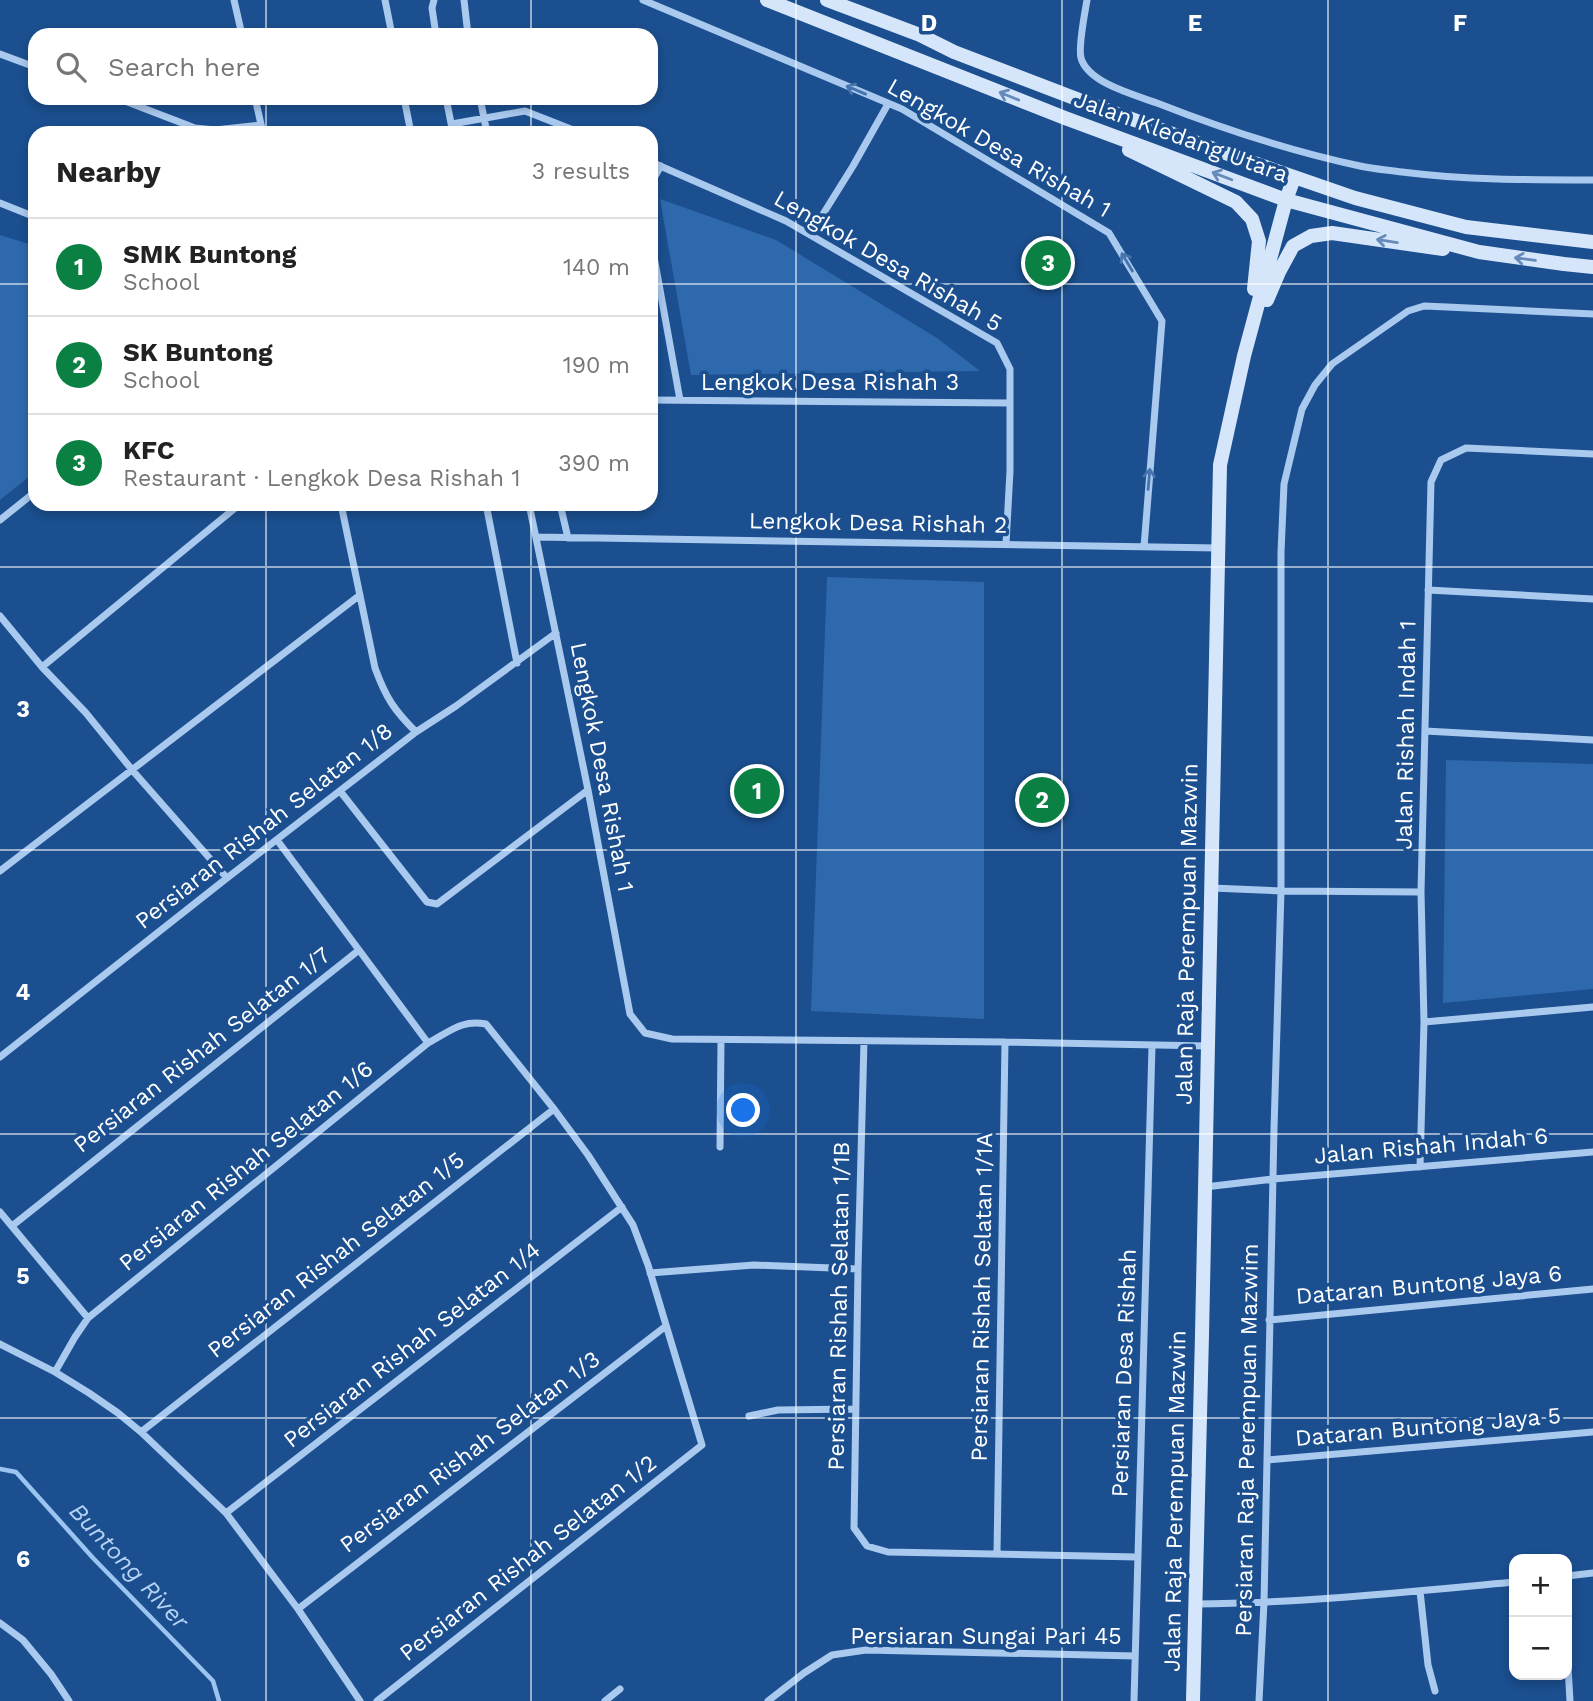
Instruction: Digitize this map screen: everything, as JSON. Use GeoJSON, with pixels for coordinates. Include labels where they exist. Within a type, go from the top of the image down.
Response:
{"type":"FeatureCollection","features":[{"type":"Feature","properties":{"kind":"main road","name":"Jalan Kledang Utara"},"geometry":{"type":"LineString","coordinates":[[767,0],[1065,118],[1286,200],[1479,252],[1593,267]]}},
{"type":"Feature","properties":{"kind":"main road","name":"Jalan Kledang Utara"},"geometry":{"type":"LineString","coordinates":[[827,0],[920,35],[954,52],[1355,198],[1466,227],[1593,242]]}},
{"type":"Feature","properties":{"kind":"main road"},"geometry":{"type":"LineString","coordinates":[[1065,118],[1236,202],[1251,219],[1259,241],[1244,356]]}},
{"type":"Feature","properties":{"kind":"main road","name":"Jalan Raja Perempuan Mazwin"},"geometry":{"type":"LineString","coordinates":[[1193,1701],[1220,465],[1244,356],[1294,178]]}},
{"type":"Feature","properties":{"kind":"main road"},"geometry":{"type":"LineString","coordinates":[[1244,356],[1279,271],[1293,246],[1311,236],[1332,233],[1429,248],[1479,252]]}},
{"type":"Feature","properties":{"kind":"street"},"geometry":{"type":"LineString","coordinates":[[234,0],[240,28]]}},
{"type":"Feature","properties":{"kind":"street"},"geometry":{"type":"LineString","coordinates":[[385,0],[391,28]]}},
{"type":"Feature","properties":{"kind":"street"},"geometry":{"type":"LineString","coordinates":[[434,0],[432,8],[435,28]]}},
{"type":"Feature","properties":{"kind":"street"},"geometry":{"type":"LineString","coordinates":[[464,0],[467,28]]}},
{"type":"Feature","properties":{"kind":"street","name":"Lengkok Desa Rishah 1"},"geometry":{"type":"LineString","coordinates":[[643,0],[902,109],[1109,233],[1162,321],[1144,547]]}},
{"type":"Feature","properties":{"kind":"street"},"geometry":{"type":"LineString","coordinates":[[1087,0],[1081,58],[1090,71],[1106,84],[1173,110],[1275,145],[1362,166],[1444,177],[1593,180]]}},
{"type":"Feature","properties":{"kind":"street"},"geometry":{"type":"LineString","coordinates":[[0,54],[28,64]]}},
{"type":"Feature","properties":{"kind":"street"},"geometry":{"type":"LineString","coordinates":[[810,235],[888,104]]}},
{"type":"Feature","properties":{"kind":"street"},"geometry":{"type":"LineString","coordinates":[[135,105],[189,126]]}},
{"type":"Feature","properties":{"kind":"street"},"geometry":{"type":"LineString","coordinates":[[257,105],[261,126]]}},
{"type":"Feature","properties":{"kind":"street"},"geometry":{"type":"LineString","coordinates":[[405,105],[410,126]]}},
{"type":"Feature","properties":{"kind":"street"},"geometry":{"type":"LineString","coordinates":[[448,105],[452,124],[525,111],[563,126]]}},
{"type":"Feature","properties":{"kind":"street"},"geometry":{"type":"LineString","coordinates":[[481,105],[486,126]]}},
{"type":"Feature","properties":{"kind":"street","name":"Lengkok Desa Rishah 5"},"geometry":{"type":"LineString","coordinates":[[658,165],[786,221],[997,343],[1010,369],[1010,471],[1006,544]]}},
{"type":"Feature","properties":{"kind":"street"},"geometry":{"type":"LineString","coordinates":[[658,171],[661,166]]}},
{"type":"Feature","properties":{"kind":"street"},"geometry":{"type":"LineString","coordinates":[[0,203],[28,214]]}},
{"type":"Feature","properties":{"kind":"street"},"geometry":{"type":"LineString","coordinates":[[658,279],[680,400]]}},
{"type":"Feature","properties":{"kind":"street","name":"Persiaran Raja Perempuan Mazwim"},"geometry":{"type":"LineString","coordinates":[[1259,1701],[1264,1602],[1280,891],[1284,484],[1302,409],[1315,385],[1332,364],[1408,311],[1424,306],[1447,306],[1593,314]]}},
{"type":"Feature","properties":{"kind":"street","name":"Lengkok Desa Rishah 3"},"geometry":{"type":"LineString","coordinates":[[658,400],[1010,402]]}},
{"type":"Feature","properties":{"kind":"street","name":"Jalan Rishah Indah 1"},"geometry":{"type":"LineString","coordinates":[[1420,1167],[1423,1022],[1421,892],[1431,482],[1441,460],[1466,448],[1593,454]]}},
{"type":"Feature","properties":{"kind":"street"},"geometry":{"type":"LineString","coordinates":[[0,520],[28,498]]}},
{"type":"Feature","properties":{"kind":"street"},"geometry":{"type":"LineString","coordinates":[[42,667],[231,511]]}},
{"type":"Feature","properties":{"kind":"street"},"geometry":{"type":"LineString","coordinates":[[342,511],[375,668],[384,693],[397,713],[416,732]]}},
{"type":"Feature","properties":{"kind":"street"},"geometry":{"type":"LineString","coordinates":[[487,511],[517,663]]}},
{"type":"Feature","properties":{"kind":"street","name":"Lengkok Desa Rishah 1"},"geometry":{"type":"LineString","coordinates":[[530,511],[588,790],[630,1014],[645,1033],[672,1039],[721,1040]]}},
{"type":"Feature","properties":{"kind":"street"},"geometry":{"type":"LineString","coordinates":[[562,511],[568,538]]}},
{"type":"Feature","properties":{"kind":"street","name":"Lengkok Desa Rishah 2"},"geometry":{"type":"LineString","coordinates":[[536,537],[1219,548]]}},
{"type":"Feature","properties":{"kind":"street"},"geometry":{"type":"LineString","coordinates":[[1428,590],[1593,599]]}},
{"type":"Feature","properties":{"kind":"street"},"geometry":{"type":"LineString","coordinates":[[0,871],[360,595]]}},
{"type":"Feature","properties":{"kind":"street"},"geometry":{"type":"LineString","coordinates":[[0,616],[227,878]]}},
{"type":"Feature","properties":{"kind":"street","name":"Persiaran Rishah Selatan 1/8"},"geometry":{"type":"LineString","coordinates":[[0,1057],[416,732],[556,633]]}},
{"type":"Feature","properties":{"kind":"street"},"geometry":{"type":"LineString","coordinates":[[1425,731],[1593,740]]}},
{"type":"Feature","properties":{"kind":"street"},"geometry":{"type":"LineString","coordinates":[[340,792],[427,902],[437,904],[588,790]]}},
{"type":"Feature","properties":{"kind":"street"},"geometry":{"type":"LineString","coordinates":[[277,839],[359,950]]}},
{"type":"Feature","properties":{"kind":"street"},"geometry":{"type":"LineString","coordinates":[[1211,888],[1421,892]]}},
{"type":"Feature","properties":{"kind":"street","name":"Persiaran Rishah Selatan 1/7"},"geometry":{"type":"LineString","coordinates":[[12,1226],[359,950],[428,1043]]}},
{"type":"Feature","properties":{"kind":"street"},"geometry":{"type":"LineString","coordinates":[[1423,1022],[1593,1007]]}},
{"type":"Feature","properties":{"kind":"street","name":"Persiaran Rishah Selatan 1/6"},"geometry":{"type":"LineString","coordinates":[[55,1372],[88,1318],[428,1043],[463,1024],[486,1024],[554,1108]]}},
{"type":"Feature","properties":{"kind":"street"},"geometry":{"type":"LineString","coordinates":[[720,1147],[721,1040],[1208,1046]]}},
{"type":"Feature","properties":{"kind":"street","name":"Persiaran Rishah Selatan 1/1B"},"geometry":{"type":"LineString","coordinates":[[864,1041],[854,1528],[867,1546],[888,1552],[997,1553]]}},
{"type":"Feature","properties":{"kind":"street","name":"Persiaran Rishah Selatan 1/1A"},"geometry":{"type":"LineString","coordinates":[[997,1553],[1005,1042]]}},
{"type":"Feature","properties":{"kind":"street","name":"Persiaran Desa Rishah"},"geometry":{"type":"LineString","coordinates":[[1134,1701],[1152,1046]]}},
{"type":"Feature","properties":{"kind":"street"},"geometry":{"type":"LineString","coordinates":[[554,1108],[633,1225],[666,1326]]}},
{"type":"Feature","properties":{"kind":"street","name":"Persiaran Rishah Selatan 1/5"},"geometry":{"type":"LineString","coordinates":[[141,1432],[554,1108]]}},
{"type":"Feature","properties":{"kind":"street","name":"Jalan Rishah Indah 6"},"geometry":{"type":"LineString","coordinates":[[1205,1187],[1593,1152]]}},
{"type":"Feature","properties":{"kind":"street","name":"Persiaran Rishah Selatan 1/4"},"geometry":{"type":"LineString","coordinates":[[226,1513],[622,1207]]}},
{"type":"Feature","properties":{"kind":"street"},"geometry":{"type":"LineString","coordinates":[[0,1212],[88,1318]]}},
{"type":"Feature","properties":{"kind":"street"},"geometry":{"type":"LineString","coordinates":[[650,1273],[754,1265],[858,1269]]}},
{"type":"Feature","properties":{"kind":"street","name":"Dataran Buntong Jaya 6"},"geometry":{"type":"LineString","coordinates":[[1269,1320],[1593,1289]]}},
{"type":"Feature","properties":{"kind":"street","name":"Persiaran Rishah Selatan 1/2"},"geometry":{"type":"LineString","coordinates":[[377,1701],[702,1445],[666,1326]]}},
{"type":"Feature","properties":{"kind":"street","name":"Persiaran Rishah Selatan 1/3"},"geometry":{"type":"LineString","coordinates":[[298,1609],[666,1326]]}},
{"type":"Feature","properties":{"kind":"street"},"geometry":{"type":"LineString","coordinates":[[0,1344],[89,1392],[141,1432],[226,1513],[298,1609],[360,1701]]}},
{"type":"Feature","properties":{"kind":"street"},"geometry":{"type":"LineString","coordinates":[[749,1416],[778,1410],[856,1409]]}},
{"type":"Feature","properties":{"kind":"street","name":"Dataran Buntong Jaya 5"},"geometry":{"type":"LineString","coordinates":[[1267,1460],[1593,1432]]}},
{"type":"Feature","properties":{"kind":"street"},"geometry":{"type":"LineString","coordinates":[[997,1553],[1138,1557]]}},
{"type":"Feature","properties":{"kind":"street"},"geometry":{"type":"LineString","coordinates":[[1572,1575],[1593,1573]]}},
{"type":"Feature","properties":{"kind":"street"},"geometry":{"type":"LineString","coordinates":[[1195,1604],[1264,1602],[1509,1582]]}},
{"type":"Feature","properties":{"kind":"street"},"geometry":{"type":"LineString","coordinates":[[1420,1591],[1428,1665],[1435,1691]]}},
{"type":"Feature","properties":{"kind":"street"},"geometry":{"type":"LineString","coordinates":[[0,1623],[23,1640],[69,1701]]}},
{"type":"Feature","properties":{"kind":"street","name":"Persiaran Sungai Pari 45"},"geometry":{"type":"LineString","coordinates":[[768,1701],[832,1655],[866,1650],[1135,1656]]}},
{"type":"Feature","properties":{"kind":"street"},"geometry":{"type":"LineString","coordinates":[[1569,1680],[1570,1701]]}},
{"type":"Feature","properties":{"kind":"street"},"geometry":{"type":"LineString","coordinates":[[605,1701],[620,1689]]}},
{"type":"Feature","properties":{"kind":"shaded area"},"geometry":{"type":"Polygon","coordinates":[[[660,199],[776,240],[937,338],[980,371],[691,375],[660,199]]]}},
{"type":"Feature","properties":{"kind":"shaded area"},"geometry":{"type":"Polygon","coordinates":[[[0,235],[28,244],[28,478],[0,500],[0,235]]]}},
{"type":"Feature","properties":{"kind":"shaded area"},"geometry":{"type":"Polygon","coordinates":[[[827,577],[984,582],[984,1019],[811,1011],[827,577]]]}},
{"type":"Feature","properties":{"kind":"shaded area"},"geometry":{"type":"Polygon","coordinates":[[[1446,760],[1593,764],[1593,989],[1443,1003],[1446,760]]]}},
{"type":"Feature","properties":{"kind":"waterway","name":"Buntong River"},"geometry":{"type":"LineString","coordinates":[[0,1469],[16,1472],[93,1558],[213,1681],[219,1701]]}},
{"type":"Feature","properties":{"kind":"place","name":"KFC"},"geometry":{"type":"Point","coordinates":[1048,263]}},
{"type":"Feature","properties":{"kind":"place","name":"SMK Buntong"},"geometry":{"type":"Point","coordinates":[757,791]}},
{"type":"Feature","properties":{"kind":"place","name":"SK Buntong"},"geometry":{"type":"Point","coordinates":[1042,800]}}]}
